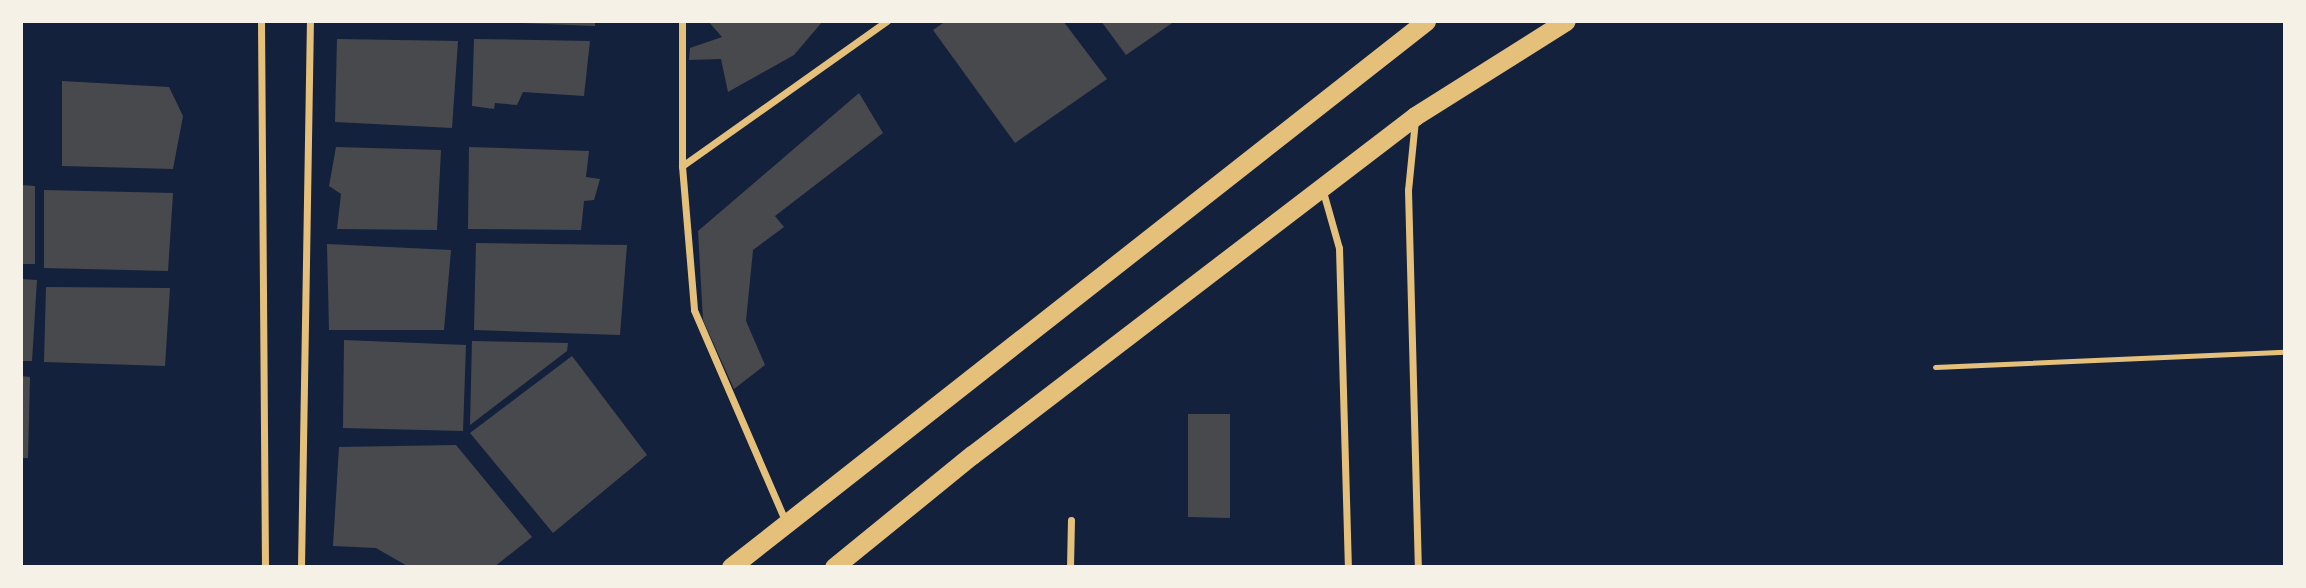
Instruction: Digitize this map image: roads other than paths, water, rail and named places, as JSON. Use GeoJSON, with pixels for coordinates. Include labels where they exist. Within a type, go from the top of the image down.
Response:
{"type":"FeatureCollection","features":[{"type":"Feature","properties":{"kind":"highway"},"geometry":{"type":"LineString","coordinates":[[731,567],[1426,21]]}},
{"type":"Feature","properties":{"kind":"highway"},"geometry":{"type":"LineString","coordinates":[[834,567],[1415,116],[1566,21]]}},
{"type":"Feature","properties":{"kind":"street"},"geometry":{"type":"LineString","coordinates":[[261,21],[265,567]]}},
{"type":"Feature","properties":{"kind":"street"},"geometry":{"type":"LineString","coordinates":[[301,567],[310,21]]}},
{"type":"Feature","properties":{"kind":"street"},"geometry":{"type":"LineString","coordinates":[[682,21],[682,166],[694,310],[786,524]]}},
{"type":"Feature","properties":{"kind":"street"},"geometry":{"type":"LineString","coordinates":[[682,166],[887,21]]}},
{"type":"Feature","properties":{"kind":"street"},"geometry":{"type":"LineString","coordinates":[[1415,116],[1408,190],[1418,567]]}},
{"type":"Feature","properties":{"kind":"street"},"geometry":{"type":"LineString","coordinates":[[1322,188],[1339,248],[1348,567]]}},
{"type":"Feature","properties":{"kind":"street"},"geometry":{"type":"LineString","coordinates":[[1070,567],[1071,520]]}},
{"type":"Feature","properties":{"kind":"lane"},"geometry":{"type":"LineString","coordinates":[[1935,367],[2285,352]]}}]}
